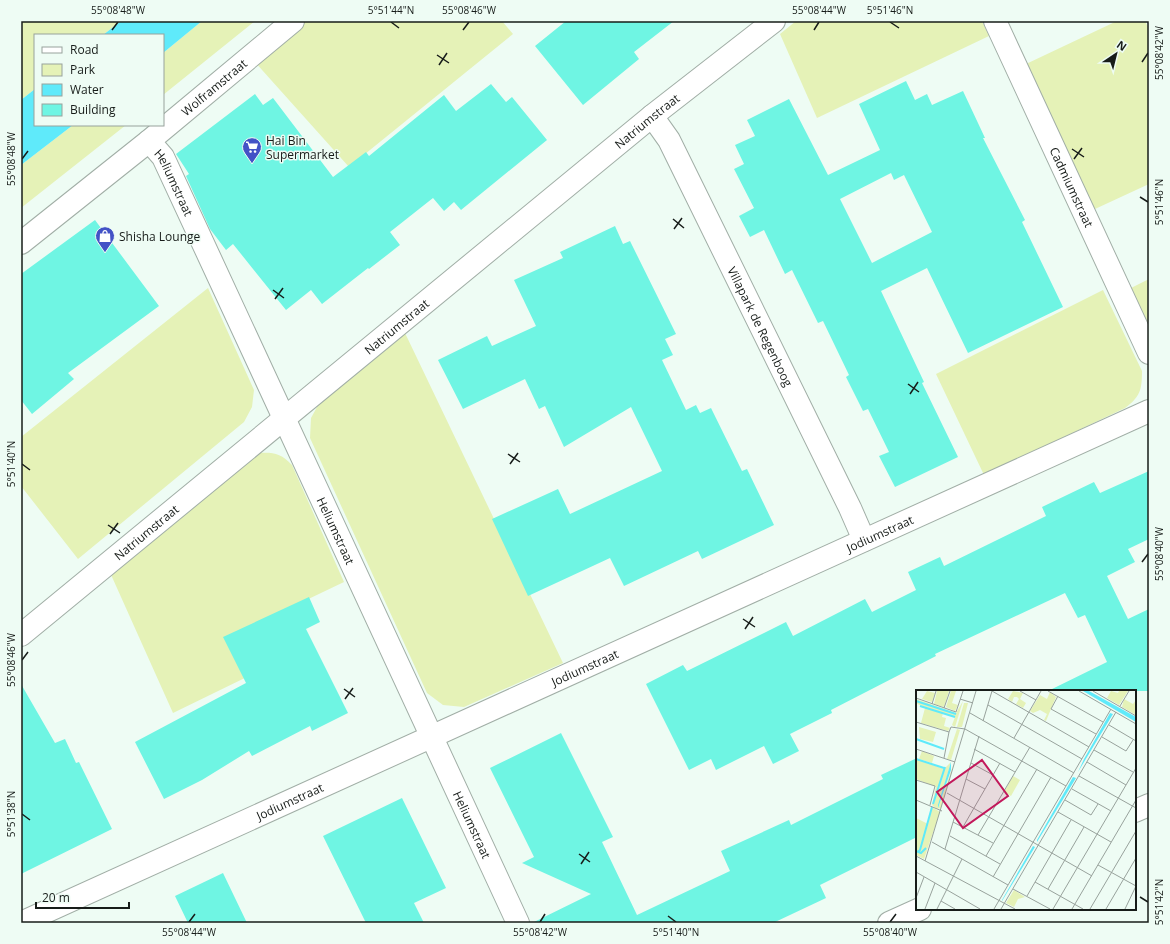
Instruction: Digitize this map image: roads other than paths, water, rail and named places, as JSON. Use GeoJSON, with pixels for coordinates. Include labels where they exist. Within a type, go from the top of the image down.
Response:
{"type":"FeatureCollection","features":[{"type":"Feature","properties":{"kind":"street","name":"Wolframstraat"},"geometry":{"type":"LineString","coordinates":[[21,243],[293,21]]}},
{"type":"Feature","properties":{"kind":"street","name":"Natriumstraat"},"geometry":{"type":"LineString","coordinates":[[21,636],[652,116],[774,21]]}},
{"type":"Feature","properties":{"kind":"street","name":"Cadmiumstraat"},"geometry":{"type":"LineString","coordinates":[[995,21],[1149,353]]}},
{"type":"Feature","properties":{"kind":"street","name":"Villapark de Regenboog"},"geometry":{"type":"LineString","coordinates":[[652,116],[669,140],[850,508],[864,540]]}},
{"type":"Feature","properties":{"kind":"street","name":"Heliumstraat"},"geometry":{"type":"LineString","coordinates":[[149,140],[163,158],[518,923]]}},
{"type":"Feature","properties":{"kind":"street","name":"Jodiumstraat"},"geometry":{"type":"LineString","coordinates":[[21,923],[432,735],[1149,411]]}},
{"type":"Feature","properties":{"kind":"street"},"geometry":{"type":"LineString","coordinates":[[1136,811],[1149,805]]}},
{"type":"Feature","properties":{"kind":"street"},"geometry":{"type":"LineString","coordinates":[[889,923],[918,910]]}},
{"type":"Feature","properties":{"kind":"water"},"geometry":{"type":"Polygon","coordinates":[[[121,21],[202,21],[164,52],[164,34],[104,34],[121,21]]]}},
{"type":"Feature","properties":{"kind":"water"},"geometry":{"type":"Polygon","coordinates":[[[34,90],[34,126],[72,126],[21,165],[21,100],[34,90]]]}},
{"type":"Feature","properties":{"kind":"place","name":"Hai Bin Supermarket"},"geometry":{"type":"Point","coordinates":[252,164]}},
{"type":"Feature","properties":{"kind":"place","name":"Shisha Lounge"},"geometry":{"type":"Point","coordinates":[105,253]}}]}
